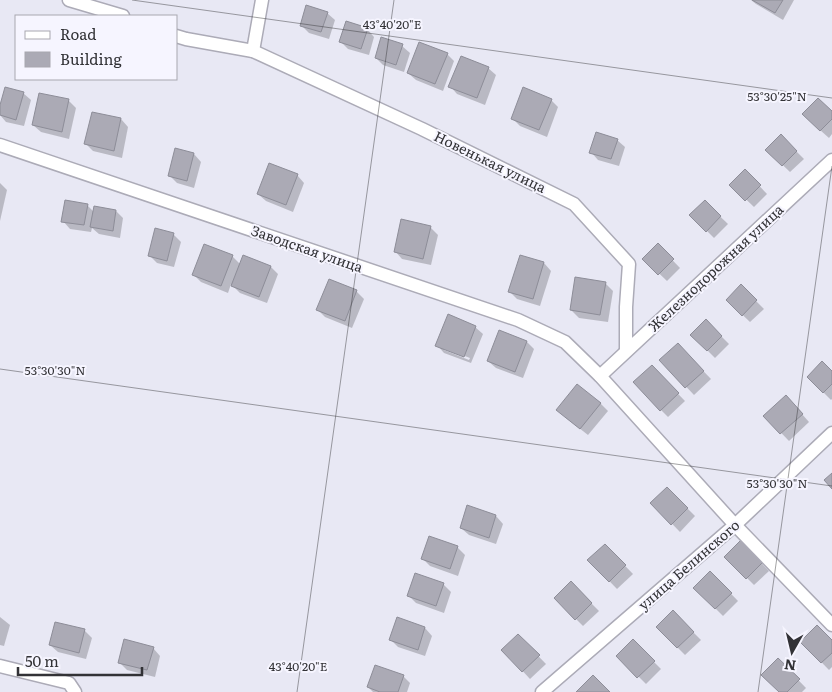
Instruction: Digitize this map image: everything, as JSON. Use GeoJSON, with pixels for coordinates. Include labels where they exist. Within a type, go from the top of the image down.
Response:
{"type":"FeatureCollection","features":[{"type":"Feature","properties":{"kind":"street"},"geometry":{"type":"LineString","coordinates":[[69,0],[120,15]]}},
{"type":"Feature","properties":{"kind":"street"},"geometry":{"type":"LineString","coordinates":[[253,51],[262,0]]}},
{"type":"Feature","properties":{"kind":"street","name":"Новенькая улица"},"geometry":{"type":"LineString","coordinates":[[178,37],[253,51],[422,129],[574,204],[629,264],[626,307],[626,351]]}},
{"type":"Feature","properties":{"kind":"street","name":"Заводская улица"},"geometry":{"type":"LineString","coordinates":[[0,145],[518,320],[565,342],[600,376],[735,525],[832,625]]}},
{"type":"Feature","properties":{"kind":"street","name":"Железнодорожная улица"},"geometry":{"type":"LineString","coordinates":[[600,376],[832,160]]}},
{"type":"Feature","properties":{"kind":"street","name":"улица Белинского"},"geometry":{"type":"LineString","coordinates":[[542,692],[735,525],[832,433]]}},
{"type":"Feature","properties":{"kind":"street"},"geometry":{"type":"LineString","coordinates":[[0,666],[69,683],[75,692]]}},
{"type":"Feature","properties":{"kind":"building"},"geometry":{"type":"Polygon","coordinates":[[[752,0],[783,0],[775,13],[752,0]]]}},
{"type":"Feature","properties":{"kind":"building"},"geometry":{"type":"Polygon","coordinates":[[[306,5],[328,12],[321,32],[300,26],[306,5]]]}},
{"type":"Feature","properties":{"kind":"building"},"geometry":{"type":"Polygon","coordinates":[[[346,21],[368,28],[361,49],[339,42],[346,21]]]}},
{"type":"Feature","properties":{"kind":"building"},"geometry":{"type":"Polygon","coordinates":[[[381,37],[403,44],[396,65],[375,58],[381,37]]]}},
{"type":"Feature","properties":{"kind":"building"},"geometry":{"type":"Polygon","coordinates":[[[419,42],[448,53],[435,84],[407,73],[419,42]]]}},
{"type":"Feature","properties":{"kind":"building"},"geometry":{"type":"Polygon","coordinates":[[[461,56],[489,67],[477,98],[448,87],[461,56]]]}},
{"type":"Feature","properties":{"kind":"building"},"geometry":{"type":"Polygon","coordinates":[[[5,87],[24,92],[16,120],[0,115],[0,105],[5,87]]]}},
{"type":"Feature","properties":{"kind":"building"},"geometry":{"type":"Polygon","coordinates":[[[523,87],[552,99],[539,130],[511,119],[523,87]]]}},
{"type":"Feature","properties":{"kind":"building"},"geometry":{"type":"Polygon","coordinates":[[[39,93],[69,99],[62,132],[32,125],[39,93]]]}},
{"type":"Feature","properties":{"kind":"building"},"geometry":{"type":"Polygon","coordinates":[[[818,98],[832,111],[832,119],[820,131],[802,114],[818,98]]]}},
{"type":"Feature","properties":{"kind":"building"},"geometry":{"type":"Polygon","coordinates":[[[92,112],[121,118],[114,151],[84,144],[92,112]]]}},
{"type":"Feature","properties":{"kind":"building"},"geometry":{"type":"Polygon","coordinates":[[[596,132],[618,139],[611,159],[589,153],[596,132]]]}},
{"type":"Feature","properties":{"kind":"building"},"geometry":{"type":"Polygon","coordinates":[[[781,134],[797,151],[782,166],[765,150],[781,134]]]}},
{"type":"Feature","properties":{"kind":"building"},"geometry":{"type":"Polygon","coordinates":[[[175,148],[194,153],[187,181],[168,176],[175,148]]]}},
{"type":"Feature","properties":{"kind":"building"},"geometry":{"type":"Polygon","coordinates":[[[269,163],[298,174],[286,205],[257,194],[269,163]]]}},
{"type":"Feature","properties":{"kind":"building"},"geometry":{"type":"Polygon","coordinates":[[[745,169],[761,185],[745,201],[729,185],[745,169]]]}},
{"type":"Feature","properties":{"kind":"building"},"geometry":{"type":"Polygon","coordinates":[[[65,200],[88,204],[84,225],[61,222],[65,200]]]}},
{"type":"Feature","properties":{"kind":"building"},"geometry":{"type":"Polygon","coordinates":[[[705,200],[721,216],[706,232],[689,215],[705,200]]]}},
{"type":"Feature","properties":{"kind":"building"},"geometry":{"type":"Polygon","coordinates":[[[94,206],[116,210],[113,231],[90,227],[94,206]]]}},
{"type":"Feature","properties":{"kind":"building"},"geometry":{"type":"Polygon","coordinates":[[[401,219],[431,226],[423,259],[394,252],[401,219]]]}},
{"type":"Feature","properties":{"kind":"building"},"geometry":{"type":"Polygon","coordinates":[[[155,228],[174,233],[167,261],[148,256],[155,228]]]}},
{"type":"Feature","properties":{"kind":"building"},"geometry":{"type":"Polygon","coordinates":[[[658,243],[674,259],[658,275],[642,259],[658,243]]]}},
{"type":"Feature","properties":{"kind":"building"},"geometry":{"type":"Polygon","coordinates":[[[204,244],[233,255],[221,286],[192,275],[204,244]]]}},
{"type":"Feature","properties":{"kind":"building"},"geometry":{"type":"Polygon","coordinates":[[[243,255],[271,266],[259,297],[231,286],[243,255]]]}},
{"type":"Feature","properties":{"kind":"building"},"geometry":{"type":"Polygon","coordinates":[[[520,255],[544,262],[533,299],[508,292],[520,255]]]}},
{"type":"Feature","properties":{"kind":"building"},"geometry":{"type":"Polygon","coordinates":[[[575,277],[606,282],[600,315],[570,310],[575,277]]]}},
{"type":"Feature","properties":{"kind":"building"},"geometry":{"type":"Polygon","coordinates":[[[329,279],[357,290],[345,321],[316,310],[329,279]]]}},
{"type":"Feature","properties":{"kind":"building"},"geometry":{"type":"Polygon","coordinates":[[[741,284],[757,300],[742,316],[726,300],[741,284]]]}},
{"type":"Feature","properties":{"kind":"building"},"geometry":{"type":"Polygon","coordinates":[[[448,314],[476,326],[464,357],[435,346],[448,314]]]}},
{"type":"Feature","properties":{"kind":"building"},"geometry":{"type":"Polygon","coordinates":[[[706,319],[722,336],[707,351],[690,335],[706,319]]]}},
{"type":"Feature","properties":{"kind":"building"},"geometry":{"type":"Polygon","coordinates":[[[499,330],[527,341],[515,372],[487,361],[499,330]]]}},
{"type":"Feature","properties":{"kind":"building"},"geometry":{"type":"Polygon","coordinates":[[[678,343],[704,371],[685,388],[659,360],[678,343]]]}},
{"type":"Feature","properties":{"kind":"building"},"geometry":{"type":"Polygon","coordinates":[[[822,361],[832,371],[832,384],[823,393],[807,377],[822,361]]]}},
{"type":"Feature","properties":{"kind":"building"},"geometry":{"type":"Polygon","coordinates":[[[652,365],[679,393],[660,411],[633,382],[652,365]]]}},
{"type":"Feature","properties":{"kind":"building"},"geometry":{"type":"Polygon","coordinates":[[[577,384],[601,403],[580,429],[556,410],[577,384]]]}},
{"type":"Feature","properties":{"kind":"building"},"geometry":{"type":"Polygon","coordinates":[[[786,395],[803,414],[780,434],[763,416],[786,395]]]}},
{"type":"Feature","properties":{"kind":"building"},"geometry":{"type":"Polygon","coordinates":[[[832,473],[832,489],[824,480],[832,473]]]}},
{"type":"Feature","properties":{"kind":"building"},"geometry":{"type":"Polygon","coordinates":[[[667,487],[688,508],[671,525],[650,503],[667,487]]]}},
{"type":"Feature","properties":{"kind":"building"},"geometry":{"type":"Polygon","coordinates":[[[467,505],[496,515],[489,538],[460,528],[467,505]]]}},
{"type":"Feature","properties":{"kind":"building"},"geometry":{"type":"Polygon","coordinates":[[[429,536],[458,546],[450,569],[421,559],[429,536]]]}},
{"type":"Feature","properties":{"kind":"building"},"geometry":{"type":"Polygon","coordinates":[[[741,540],[763,562],[746,579],[724,557],[741,540]]]}},
{"type":"Feature","properties":{"kind":"building"},"geometry":{"type":"Polygon","coordinates":[[[605,544],[626,565],[609,582],[587,560],[605,544]]]}},
{"type":"Feature","properties":{"kind":"building"},"geometry":{"type":"Polygon","coordinates":[[[710,571],[732,593],[715,609],[693,588],[710,571]]]}},
{"type":"Feature","properties":{"kind":"building"},"geometry":{"type":"Polygon","coordinates":[[[415,573],[444,583],[436,606],[407,596],[415,573]]]}},
{"type":"Feature","properties":{"kind":"building"},"geometry":{"type":"Polygon","coordinates":[[[571,581],[592,603],[575,620],[554,598],[571,581]]]}},
{"type":"Feature","properties":{"kind":"building"},"geometry":{"type":"Polygon","coordinates":[[[673,610],[694,632],[677,648],[656,627],[673,610]]]}},
{"type":"Feature","properties":{"kind":"building"},"geometry":{"type":"Polygon","coordinates":[[[397,617],[425,627],[418,650],[389,640],[397,617]]]}},
{"type":"Feature","properties":{"kind":"building"},"geometry":{"type":"Polygon","coordinates":[[[55,622],[85,629],[79,653],[49,645],[55,622]]]}},
{"type":"Feature","properties":{"kind":"building"},"geometry":{"type":"Polygon","coordinates":[[[817,625],[832,640],[832,653],[821,663],[800,642],[817,625]]]}},
{"type":"Feature","properties":{"kind":"building"},"geometry":{"type":"Polygon","coordinates":[[[518,634],[540,655],[522,672],[501,650],[518,634]]]}},
{"type":"Feature","properties":{"kind":"building"},"geometry":{"type":"Polygon","coordinates":[[[124,639],[154,647],[147,670],[118,663],[124,639]]]}},
{"type":"Feature","properties":{"kind":"building"},"geometry":{"type":"Polygon","coordinates":[[[633,639],[655,661],[637,678],[616,656],[633,639]]]}},
{"type":"Feature","properties":{"kind":"building"},"geometry":{"type":"Polygon","coordinates":[[[778,658],[800,679],[787,692],[779,692],[761,675],[778,658]]]}},
{"type":"Feature","properties":{"kind":"building"},"geometry":{"type":"Polygon","coordinates":[[[375,665],[404,675],[398,692],[380,692],[367,687],[375,665]]]}},
{"type":"Feature","properties":{"kind":"building"},"geometry":{"type":"Polygon","coordinates":[[[593,675],[610,692],[576,692],[593,675]]]}}]}
